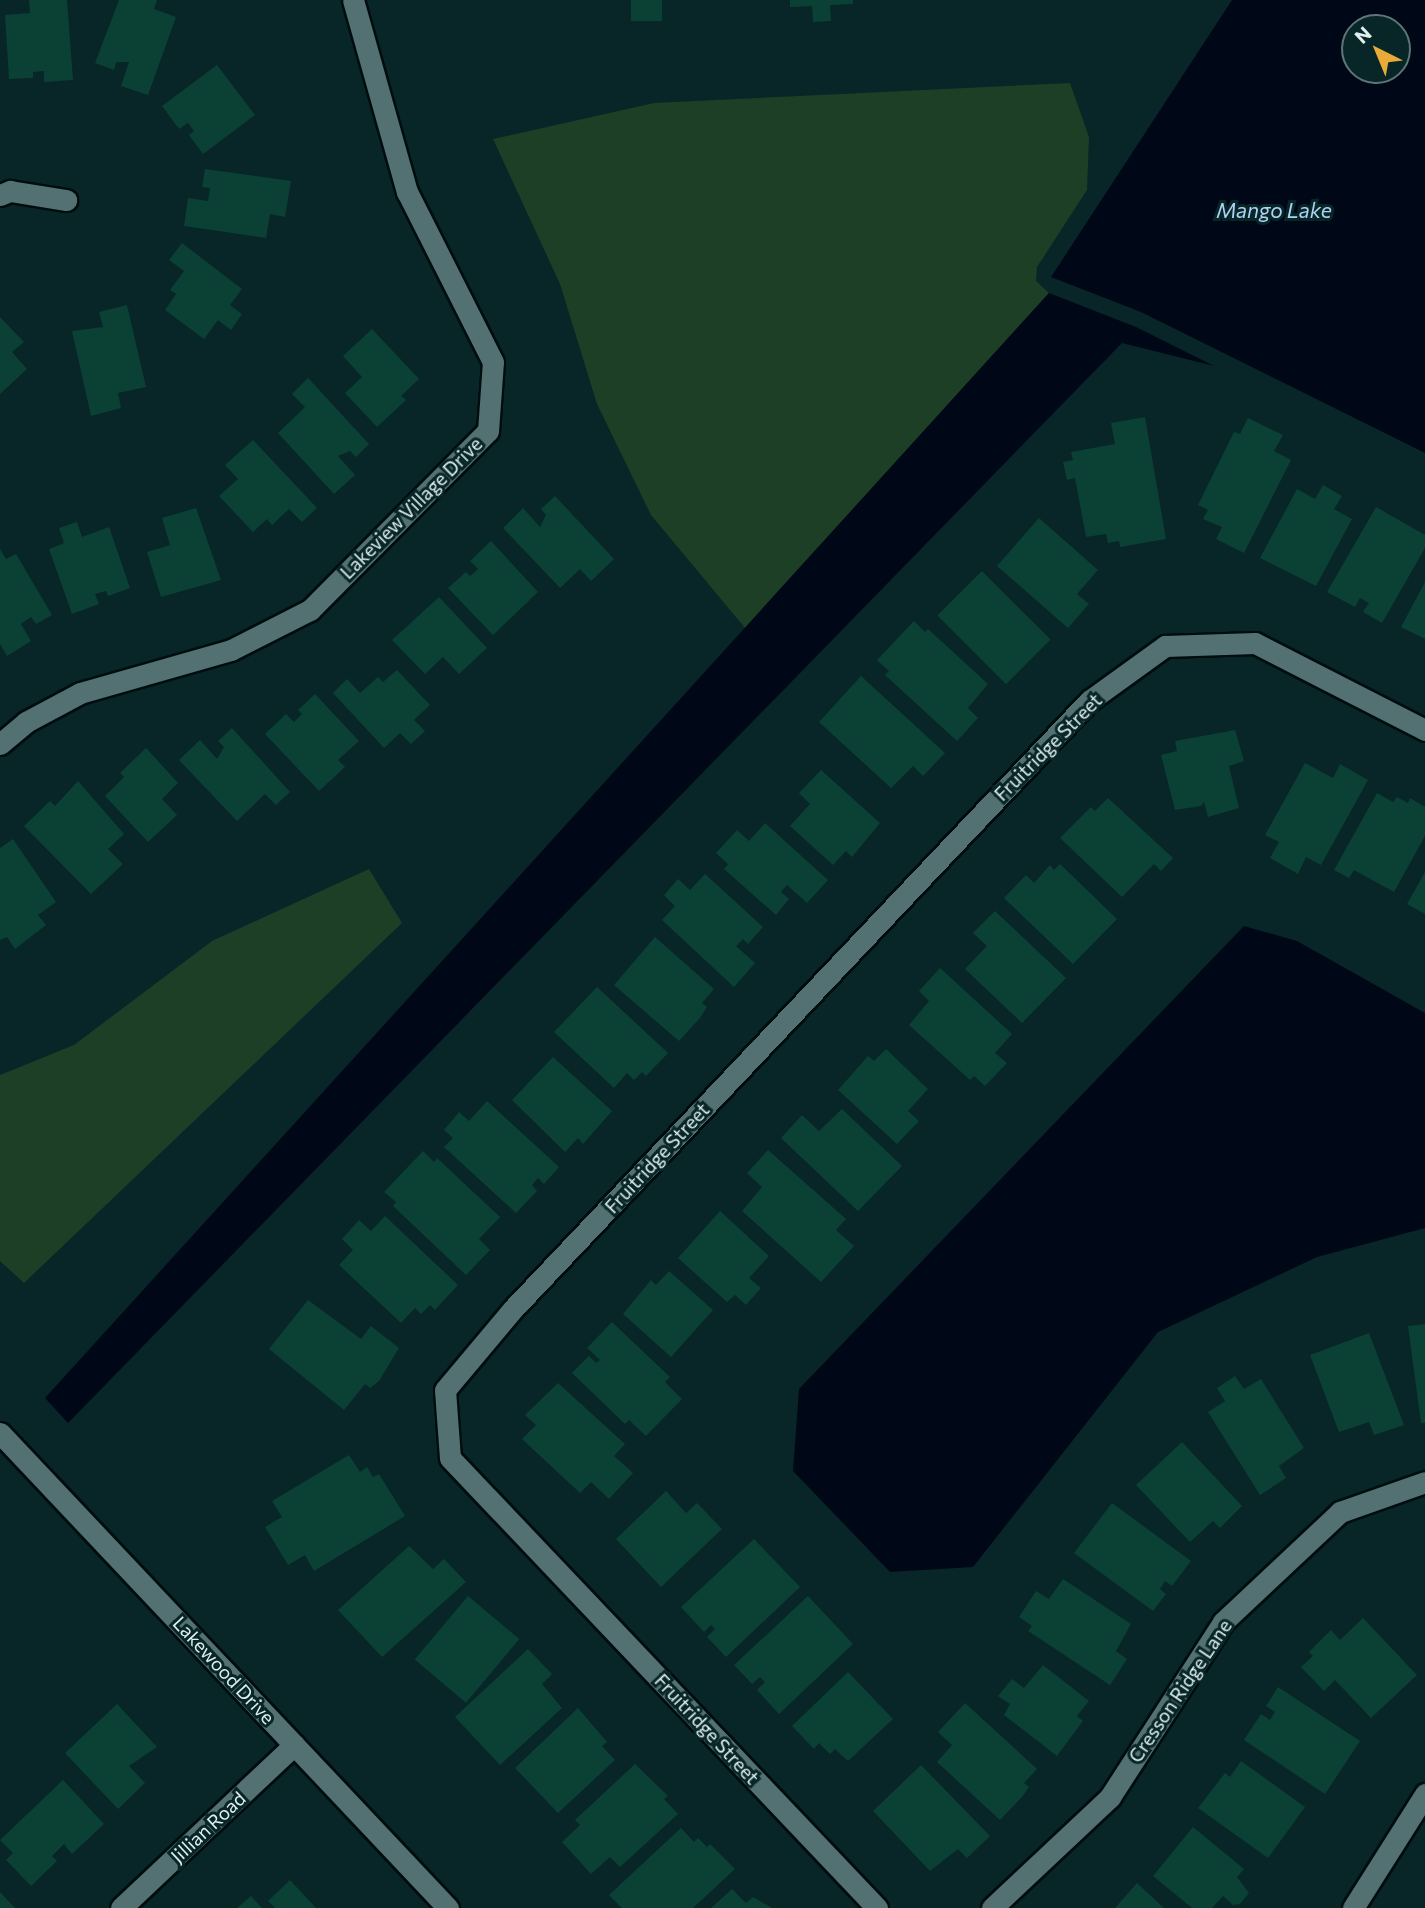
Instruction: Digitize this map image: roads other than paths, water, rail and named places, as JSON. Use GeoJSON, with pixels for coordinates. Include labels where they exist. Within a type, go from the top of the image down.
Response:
{"type":"FeatureCollection","features":[{"type":"Feature","properties":{"kind":"street","name":"Lakeview Village Drive"},"geometry":{"type":"LineString","coordinates":[[0,744],[26,722],[80,693],[231,650],[310,610],[488,431],[493,362],[407,192],[353,0]]}},
{"type":"Feature","properties":{"kind":"street"},"geometry":{"type":"LineString","coordinates":[[0,195],[10,191],[66,200]]}},
{"type":"Feature","properties":{"kind":"street","name":"Fruitridge Street"},"geometry":{"type":"LineString","coordinates":[[877,1908],[450,1458],[445,1390],[513,1309],[1089,701],[1165,646],[1255,643],[1425,730]]}},
{"type":"Feature","properties":{"kind":"street","name":"Lakewood Drive"},"geometry":{"type":"LineString","coordinates":[[0,1433],[448,1908]]}},
{"type":"Feature","properties":{"kind":"street","name":"Cresson Ridge Lane"},"geometry":{"type":"LineString","coordinates":[[992,1908],[1110,1797],[1223,1622],[1340,1512],[1425,1482]]}},
{"type":"Feature","properties":{"kind":"street","name":"Jillian Road"},"geometry":{"type":"LineString","coordinates":[[121,1908],[294,1745]]}},
{"type":"Feature","properties":{"kind":"street"},"geometry":{"type":"LineString","coordinates":[[1353,1908],[1425,1794]]}},
{"type":"Feature","properties":{"kind":"water","name":"Mango Lake"},"geometry":{"type":"Polygon","coordinates":[[[1232,0],[1425,0],[1425,453],[1141,312],[1051,277],[1232,0]]]}},
{"type":"Feature","properties":{"kind":"water"},"geometry":{"type":"Polygon","coordinates":[[[1049,293],[1136,327],[1214,366],[1122,343],[68,1423],[45,1398],[1049,293]]]}},
{"type":"Feature","properties":{"kind":"water"},"geometry":{"type":"Polygon","coordinates":[[[1244,926],[1297,941],[1425,1013],[1425,1228],[1317,1257],[1158,1332],[973,1567],[890,1572],[793,1471],[799,1389],[1244,926]]]}}]}
